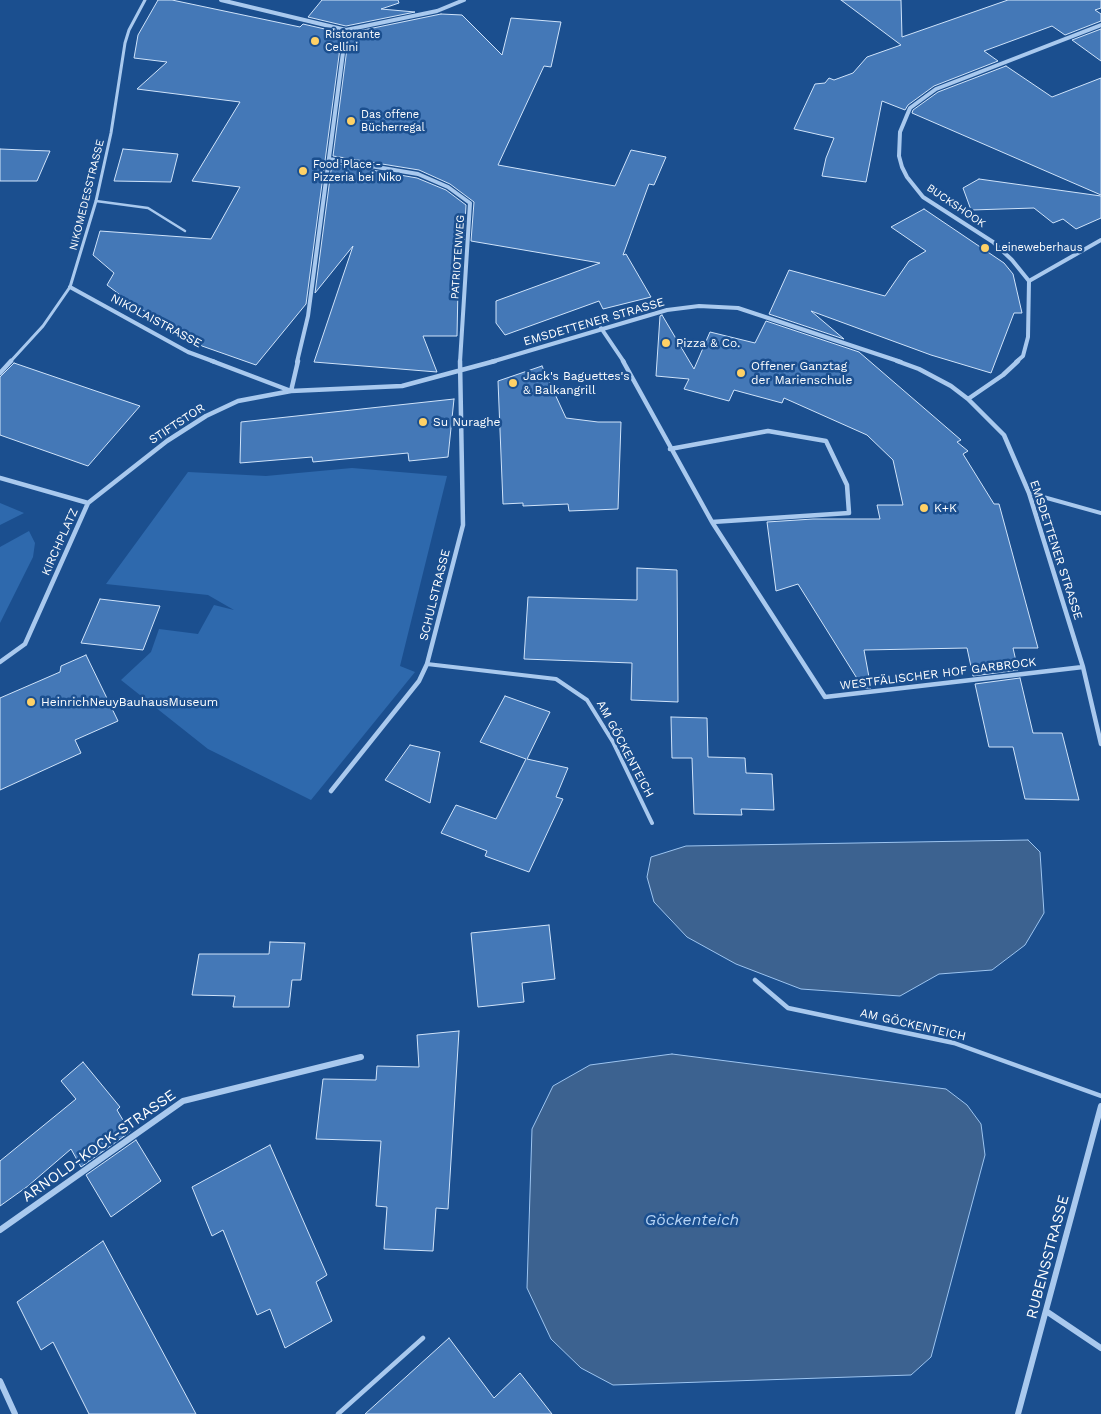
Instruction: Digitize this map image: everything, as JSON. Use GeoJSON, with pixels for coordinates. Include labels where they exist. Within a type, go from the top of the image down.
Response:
{"type":"FeatureCollection","features":[{"type":"Feature","properties":{"kind":"street","name":"NIKOMEDESSTRASSE"},"geometry":{"type":"LineString","coordinates":[[0,373],[44,326],[70,287],[96,201],[111,133],[125,43],[129,30],[146,0]]}},
{"type":"Feature","properties":{"kind":"street"},"geometry":{"type":"LineString","coordinates":[[221,0],[346,30],[437,11],[464,0]]}},
{"type":"Feature","properties":{"kind":"street","name":"BUCKSHOOK"},"geometry":{"type":"LineString","coordinates":[[1029,281],[1012,260],[993,242],[923,197],[907,178],[902,167],[899,156],[900,132],[910,108],[936,89],[1101,26]]}},
{"type":"Feature","properties":{"kind":"street"},"geometry":{"type":"LineString","coordinates":[[291,391],[308,316],[346,30]]}},
{"type":"Feature","properties":{"kind":"street","name":"PATRIOTENWEG"},"geometry":{"type":"LineString","coordinates":[[329,159],[418,174],[448,187],[470,203],[459,372]]}},
{"type":"Feature","properties":{"kind":"street"},"geometry":{"type":"LineString","coordinates":[[968,399],[1003,375],[1022,356],[1028,337],[1029,281],[1101,240]]}},
{"type":"Feature","properties":{"kind":"street","name":"NIKOLAISTRASSE"},"geometry":{"type":"LineString","coordinates":[[70,287],[188,352],[291,391]]}},
{"type":"Feature","properties":{"kind":"street","name":"EMSDETTENER STRASSE"},"geometry":{"type":"LineString","coordinates":[[291,391],[402,386],[459,372],[601,328],[667,310],[699,306],[738,308],[919,369],[950,386],[968,399],[1004,435],[1029,493],[1082,667],[1101,744]]}},
{"type":"Feature","properties":{"kind":"street","name":"WESTFÄLISCHER HOF GARBROCK"},"geometry":{"type":"LineString","coordinates":[[601,328],[632,375],[670,449],[712,522],[825,697],[1082,667]]}},
{"type":"Feature","properties":{"kind":"street","name":"SCHULSTRASSE"},"geometry":{"type":"LineString","coordinates":[[331,791],[418,681],[427,664],[463,525],[459,372]]}},
{"type":"Feature","properties":{"kind":"street","name":"STIFTSTOR"},"geometry":{"type":"LineString","coordinates":[[88,503],[167,441],[206,416],[238,401],[291,391]]}},
{"type":"Feature","properties":{"kind":"street"},"geometry":{"type":"LineString","coordinates":[[670,449],[768,431],[826,441],[847,485],[849,512],[712,522]]}},
{"type":"Feature","properties":{"kind":"street","name":"KIRCHPLATZ"},"geometry":{"type":"LineString","coordinates":[[0,478],[88,503],[25,644],[0,662]]}},
{"type":"Feature","properties":{"kind":"street","name":"ARNOLD-KOCK-STRASSE"},"geometry":{"type":"LineString","coordinates":[[0,1230],[183,1102],[361,1057]]}},
{"type":"Feature","properties":{"kind":"street","name":"RUBENSSTRASSE"},"geometry":{"type":"LineString","coordinates":[[1018,1414],[1101,1106]]}},
{"type":"Feature","properties":{"kind":"street"},"geometry":{"type":"LineString","coordinates":[[1046,1312],[1101,1348]]}},
{"type":"Feature","properties":{"kind":"street"},"geometry":{"type":"LineString","coordinates":[[0,1382],[15,1414]]}},
{"type":"Feature","properties":{"kind":"lane"},"geometry":{"type":"LineString","coordinates":[[96,201],[148,208],[185,231]]}},
{"type":"Feature","properties":{"kind":"lane"},"geometry":{"type":"LineString","coordinates":[[1029,493],[1101,513]]}},
{"type":"Feature","properties":{"kind":"lane","name":"AM GÖCKENTEICH"},"geometry":{"type":"LineString","coordinates":[[427,664],[556,679],[588,700],[613,742],[652,823]]}},
{"type":"Feature","properties":{"kind":"lane","name":"AM GÖCKENTEICH"},"geometry":{"type":"LineString","coordinates":[[755,980],[788,1008],[954,1043],[1101,1096]]}},
{"type":"Feature","properties":{"kind":"lane"},"geometry":{"type":"LineString","coordinates":[[338,1414],[423,1338]]}},
{"type":"Feature","properties":{"kind":"shaded area"},"geometry":{"type":"Polygon","coordinates":[[[352,468],[447,476],[400,666],[415,672],[311,800],[208,749],[121,680],[151,652],[159,629],[198,634],[214,605],[234,610],[208,595],[106,584],[188,472],[266,476],[352,468]]]}},
{"type":"Feature","properties":{"kind":"shaded area"},"geometry":{"type":"Polygon","coordinates":[[[0,503],[24,513],[0,525],[0,503]]]}},
{"type":"Feature","properties":{"kind":"shaded area"},"geometry":{"type":"Polygon","coordinates":[[[29,531],[35,543],[33,557],[0,623],[0,547],[29,531]]]}},
{"type":"Feature","properties":{"kind":"water"},"geometry":{"type":"Polygon","coordinates":[[[1028,840],[1040,852],[1044,913],[1025,945],[992,970],[939,974],[900,996],[801,989],[736,964],[687,937],[654,902],[647,877],[651,857],[686,846],[1028,840]]]}},
{"type":"Feature","properties":{"kind":"water","name":"Göckenteich"},"geometry":{"type":"Polygon","coordinates":[[[672,1054],[946,1089],[967,1105],[981,1124],[985,1155],[931,1357],[911,1375],[613,1385],[581,1368],[551,1339],[527,1288],[532,1129],[553,1086],[590,1065],[672,1054]]]}},
{"type":"Feature","properties":{"kind":"building"},"geometry":{"type":"Polygon","coordinates":[[[158,0],[172,0],[300,27],[303,24],[342,33],[306,304],[256,365],[202,346],[128,301],[107,285],[114,273],[93,255],[100,231],[211,239],[240,187],[192,181],[240,102],[137,89],[167,62],[134,58],[138,35],[158,0]]]}},
{"type":"Feature","properties":{"kind":"building"},"geometry":{"type":"Polygon","coordinates":[[[322,0],[398,0],[399,3],[381,9],[415,12],[346,26],[308,17],[322,0]]]}},
{"type":"Feature","properties":{"kind":"building"},"geometry":{"type":"Polygon","coordinates":[[[841,0],[901,0],[902,37],[1008,0],[1101,0],[1101,8],[1095,10],[1101,14],[1101,21],[1065,35],[1052,26],[984,51],[998,61],[934,86],[908,105],[905,110],[882,101],[866,182],[822,176],[826,158],[834,138],[794,129],[815,84],[825,83],[829,78],[834,80],[853,73],[867,57],[901,45],[841,0]]]}},
{"type":"Feature","properties":{"kind":"building"},"geometry":{"type":"Polygon","coordinates":[[[441,14],[462,15],[502,55],[511,18],[561,22],[551,67],[544,66],[498,165],[615,186],[631,150],[666,157],[654,185],[649,184],[623,255],[626,254],[651,297],[603,309],[599,301],[505,335],[496,323],[496,301],[600,263],[471,241],[474,202],[450,184],[419,170],[333,156],[349,33],[441,14]]]}},
{"type":"Feature","properties":{"kind":"building"},"geometry":{"type":"Polygon","coordinates":[[[1101,29],[1101,61],[1072,40],[1101,29]]]}},
{"type":"Feature","properties":{"kind":"building"},"geometry":{"type":"Polygon","coordinates":[[[1006,66],[1052,97],[1101,78],[1101,195],[912,113],[913,110],[938,92],[1006,66]]]}},
{"type":"Feature","properties":{"kind":"building"},"geometry":{"type":"Polygon","coordinates":[[[0,149],[50,151],[37,181],[0,181],[0,149]]]}},
{"type":"Feature","properties":{"kind":"building"},"geometry":{"type":"Polygon","coordinates":[[[123,149],[178,154],[171,182],[114,181],[123,149]]]}},
{"type":"Feature","properties":{"kind":"building"},"geometry":{"type":"Polygon","coordinates":[[[332,163],[417,178],[446,190],[466,205],[464,240],[459,239],[457,336],[423,336],[437,372],[314,362],[353,246],[315,293],[332,163]]]}},
{"type":"Feature","properties":{"kind":"building"},"geometry":{"type":"Polygon","coordinates":[[[979,179],[1101,196],[1101,218],[1076,229],[1063,219],[1053,223],[1034,208],[971,210],[963,188],[979,179]]]}},
{"type":"Feature","properties":{"kind":"building"},"geometry":{"type":"Polygon","coordinates":[[[924,209],[1004,263],[1013,274],[1022,313],[1014,313],[991,373],[931,355],[811,311],[844,339],[769,314],[789,270],[885,296],[909,261],[926,251],[891,227],[924,209]]]}},
{"type":"Feature","properties":{"kind":"building"},"geometry":{"type":"Polygon","coordinates":[[[662,315],[694,369],[710,332],[755,343],[766,321],[859,352],[961,440],[957,442],[968,451],[963,454],[994,504],[999,504],[1038,648],[1013,648],[1018,670],[973,676],[967,648],[864,650],[871,688],[863,688],[798,584],[776,591],[767,522],[813,519],[880,519],[877,505],[903,505],[893,460],[867,435],[784,398],[782,403],[734,390],[729,401],[684,389],[689,379],[656,376],[660,316],[662,315]]]}},
{"type":"Feature","properties":{"kind":"building"},"geometry":{"type":"Polygon","coordinates":[[[14,363],[140,406],[88,466],[0,435],[0,377],[14,363]]]}},
{"type":"Feature","properties":{"kind":"building"},"geometry":{"type":"Polygon","coordinates":[[[542,366],[566,418],[598,422],[621,422],[618,509],[569,511],[568,504],[523,506],[523,503],[503,504],[498,381],[542,366]]]}},
{"type":"Feature","properties":{"kind":"building"},"geometry":{"type":"Polygon","coordinates":[[[454,399],[448,457],[409,461],[408,453],[313,462],[312,457],[240,463],[241,422],[454,399]]]}},
{"type":"Feature","properties":{"kind":"building"},"geometry":{"type":"Polygon","coordinates":[[[637,568],[677,570],[678,702],[631,700],[632,663],[524,659],[528,597],[637,600],[637,568]]]}},
{"type":"Feature","properties":{"kind":"building"},"geometry":{"type":"Polygon","coordinates":[[[100,599],[160,606],[143,650],[81,643],[100,599]]]}},
{"type":"Feature","properties":{"kind":"building"},"geometry":{"type":"Polygon","coordinates":[[[86,655],[118,721],[75,740],[81,753],[0,790],[0,698],[60,672],[61,666],[86,655]]]}},
{"type":"Feature","properties":{"kind":"building"},"geometry":{"type":"Polygon","coordinates":[[[1020,678],[1033,733],[1062,733],[1079,800],[1025,799],[1013,747],[989,747],[975,684],[1020,678]]]}},
{"type":"Feature","properties":{"kind":"building"},"geometry":{"type":"Polygon","coordinates":[[[505,696],[550,712],[527,759],[568,768],[556,797],[563,799],[529,872],[485,856],[487,851],[441,833],[456,805],[496,819],[526,759],[480,742],[505,696]]]}},
{"type":"Feature","properties":{"kind":"building"},"geometry":{"type":"Polygon","coordinates":[[[671,717],[707,718],[708,757],[745,758],[746,773],[772,774],[774,810],[741,809],[742,815],[694,814],[692,758],[672,758],[671,717]]]}},
{"type":"Feature","properties":{"kind":"building"},"geometry":{"type":"Polygon","coordinates":[[[410,745],[440,752],[430,803],[385,780],[410,745]]]}},
{"type":"Feature","properties":{"kind":"building"},"geometry":{"type":"Polygon","coordinates":[[[549,925],[555,979],[522,983],[524,1002],[478,1007],[471,933],[549,925]]]}},
{"type":"Feature","properties":{"kind":"building"},"geometry":{"type":"Polygon","coordinates":[[[270,942],[305,943],[301,980],[292,980],[289,1007],[233,1007],[235,996],[192,995],[199,954],[269,954],[270,942]]]}},
{"type":"Feature","properties":{"kind":"building"},"geometry":{"type":"Polygon","coordinates":[[[459,1031],[448,1209],[436,1208],[433,1251],[384,1249],[387,1207],[376,1206],[381,1141],[316,1139],[323,1079],[376,1080],[377,1066],[419,1067],[417,1035],[459,1031]]]}},
{"type":"Feature","properties":{"kind":"building"},"geometry":{"type":"Polygon","coordinates":[[[83,1062],[120,1107],[117,1110],[130,1132],[81,1167],[71,1149],[28,1186],[0,1206],[0,1161],[76,1099],[61,1081],[83,1062]]]}},
{"type":"Feature","properties":{"kind":"building"},"geometry":{"type":"Polygon","coordinates":[[[136,1140],[161,1181],[111,1217],[86,1175],[136,1140]]]}},
{"type":"Feature","properties":{"kind":"building"},"geometry":{"type":"Polygon","coordinates":[[[270,1145],[327,1275],[316,1282],[332,1321],[285,1348],[270,1309],[257,1315],[223,1230],[212,1236],[192,1187],[270,1145]]]}},
{"type":"Feature","properties":{"kind":"building"},"geometry":{"type":"Polygon","coordinates":[[[103,1241],[196,1414],[89,1414],[53,1342],[41,1350],[17,1302],[103,1241]]]}},
{"type":"Feature","properties":{"kind":"building"},"geometry":{"type":"Polygon","coordinates":[[[449,1338],[494,1398],[520,1373],[552,1414],[365,1414],[449,1338]]]}},
{"type":"Feature","properties":{"kind":"place","name":"Ristorante Cellini"},"geometry":{"type":"Point","coordinates":[315,41]}},
{"type":"Feature","properties":{"kind":"place","name":"Das offene Bücherregal"},"geometry":{"type":"Point","coordinates":[351,121]}},
{"type":"Feature","properties":{"kind":"place","name":"Food Place - Pizzeria bei Niko"},"geometry":{"type":"Point","coordinates":[303,171]}},
{"type":"Feature","properties":{"kind":"place","name":"Leineweberhaus"},"geometry":{"type":"Point","coordinates":[985,248]}},
{"type":"Feature","properties":{"kind":"place","name":"Pizza & Co."},"geometry":{"type":"Point","coordinates":[666,343]}},
{"type":"Feature","properties":{"kind":"place","name":"Offener Ganztag der Marienschule"},"geometry":{"type":"Point","coordinates":[741,373]}},
{"type":"Feature","properties":{"kind":"place","name":"Jack's Baguettes's & Balkangrill"},"geometry":{"type":"Point","coordinates":[513,383]}},
{"type":"Feature","properties":{"kind":"place","name":"Su Nuraghe"},"geometry":{"type":"Point","coordinates":[423,422]}},
{"type":"Feature","properties":{"kind":"place","name":"K+K"},"geometry":{"type":"Point","coordinates":[924,508]}},
{"type":"Feature","properties":{"kind":"place","name":"HeinrichNeuyBauhausMuseum"},"geometry":{"type":"Point","coordinates":[31,702]}}]}
